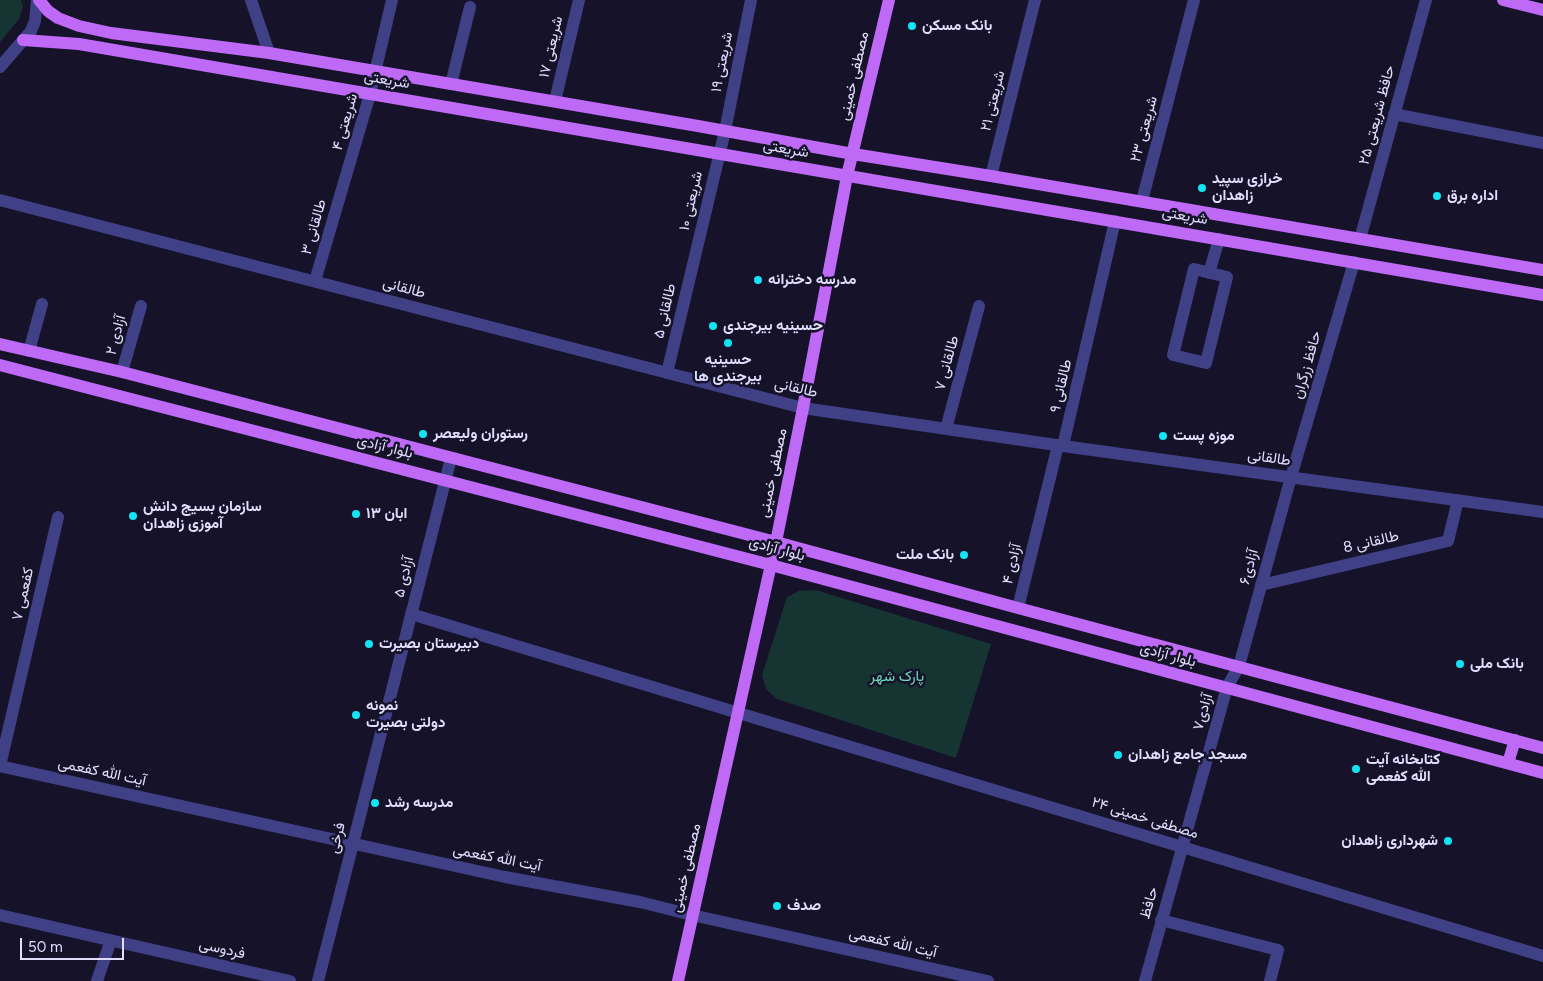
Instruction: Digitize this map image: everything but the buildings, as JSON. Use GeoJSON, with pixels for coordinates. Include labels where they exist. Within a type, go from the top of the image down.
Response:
{"type":"FeatureCollection","features":[{"type":"Feature","properties":{"kind":"main road","name":"شریعتی"},"geometry":{"type":"LineString","coordinates":[[38,0],[58,18],[79,26],[111,33],[269,53],[375,70],[853,154],[1142,201],[1543,270]]}},
{"type":"Feature","properties":{"kind":"main road","name":"مصطفی خمینی"},"geometry":{"type":"LineString","coordinates":[[678,981],[776,542],[848,176],[889,0]]}},
{"type":"Feature","properties":{"kind":"main road"},"geometry":{"type":"LineString","coordinates":[[1503,0],[1543,10]]}},
{"type":"Feature","properties":{"kind":"main road"},"geometry":{"type":"LineString","coordinates":[[79,26],[79,44]]}},
{"type":"Feature","properties":{"kind":"main road","name":"شریعتی"},"geometry":{"type":"LineString","coordinates":[[23,40],[79,44],[1543,295]]}},
{"type":"Feature","properties":{"kind":"main road","name":"بلوار آزادی"},"geometry":{"type":"LineString","coordinates":[[0,344],[122,372],[776,542],[1543,748]]}},
{"type":"Feature","properties":{"kind":"main road","name":"بلوار آزادی"},"geometry":{"type":"LineString","coordinates":[[0,365],[771,564],[1543,773]]}},
{"type":"Feature","properties":{"kind":"main road"},"geometry":{"type":"LineString","coordinates":[[1508,763],[1515,740]]}},
{"type":"Feature","properties":{"kind":"street"},"geometry":{"type":"LineString","coordinates":[[0,67],[31,30],[35,21],[38,0]]}},
{"type":"Feature","properties":{"kind":"street"},"geometry":{"type":"LineString","coordinates":[[251,0],[269,53]]}},
{"type":"Feature","properties":{"kind":"street","name":"شریعتی ۴"},"geometry":{"type":"LineString","coordinates":[[344,181],[370,94],[392,0]]}},
{"type":"Feature","properties":{"kind":"street","name":"شریعتی ۱۷"},"geometry":{"type":"LineString","coordinates":[[555,101],[578,0]]}},
{"type":"Feature","properties":{"kind":"street","name":"شریعتی ۱۹"},"geometry":{"type":"LineString","coordinates":[[719,154],[751,0]]}},
{"type":"Feature","properties":{"kind":"street","name":"شریعتی ۲۱"},"geometry":{"type":"LineString","coordinates":[[991,176],[1035,0]]}},
{"type":"Feature","properties":{"kind":"street","name":"شریعتی ۲۳"},"geometry":{"type":"LineString","coordinates":[[1142,201],[1194,0]]}},
{"type":"Feature","properties":{"kind":"street","name":"حافظ شریعتی ۲۵"},"geometry":{"type":"LineString","coordinates":[[1360,238],[1426,0]]}},
{"type":"Feature","properties":{"kind":"street"},"geometry":{"type":"LineString","coordinates":[[451,84],[470,7]]}},
{"type":"Feature","properties":{"kind":"street"},"geometry":{"type":"LineString","coordinates":[[1394,114],[1543,143]]}},
{"type":"Feature","properties":{"kind":"street","name":"شریعتی ۱۰"},"geometry":{"type":"LineString","coordinates":[[695,256],[719,154]]}},
{"type":"Feature","properties":{"kind":"street","name":"طالقانی ۳"},"geometry":{"type":"LineString","coordinates":[[316,282],[344,181]]}},
{"type":"Feature","properties":{"kind":"street","name":"طالقانی"},"geometry":{"type":"LineString","coordinates":[[0,200],[803,408],[1060,446],[1543,512]]}},
{"type":"Feature","properties":{"kind":"street","name":"طالقانی ۹"},"geometry":{"type":"LineString","coordinates":[[1038,527],[1089,333],[1115,221]]}},
{"type":"Feature","properties":{"kind":"street"},"geometry":{"type":"LineString","coordinates":[[1209,273],[1219,238]]}},
{"type":"Feature","properties":{"kind":"street","name":"طالقانی ۵"},"geometry":{"type":"LineString","coordinates":[[667,372],[695,256]]}},
{"type":"Feature","properties":{"kind":"street","name":"حافظ زرگران"},"geometry":{"type":"LineString","coordinates":[[1291,477],[1354,262]]}},
{"type":"Feature","properties":{"kind":"street"},"geometry":{"type":"LineString","coordinates":[[1194,269],[1209,273],[1227,277],[1206,363],[1173,355],[1194,269]]}},
{"type":"Feature","properties":{"kind":"street"},"geometry":{"type":"LineString","coordinates":[[29,351],[42,304]]}},
{"type":"Feature","properties":{"kind":"street","name":"آزادی ۲"},"geometry":{"type":"LineString","coordinates":[[122,372],[141,306]]}},
{"type":"Feature","properties":{"kind":"street","name":"طالقانی ۷"},"geometry":{"type":"LineString","coordinates":[[946,429],[979,306]]}},
{"type":"Feature","properties":{"kind":"street","name":"آزادی ۵"},"geometry":{"type":"LineString","coordinates":[[388,704],[451,458]]}},
{"type":"Feature","properties":{"kind":"street","name":"آزادی۶"},"geometry":{"type":"LineString","coordinates":[[1227,687],[1239,666],[1291,477]]}},
{"type":"Feature","properties":{"kind":"street","name":"طالقانی 8"},"geometry":{"type":"LineString","coordinates":[[1261,585],[1448,541],[1458,500]]}},
{"type":"Feature","properties":{"kind":"street","name":"کفعمی ۷"},"geometry":{"type":"LineString","coordinates":[[0,766],[58,517]]}},
{"type":"Feature","properties":{"kind":"street","name":"آزادی ۴"},"geometry":{"type":"LineString","coordinates":[[1018,608],[1038,527]]}},
{"type":"Feature","properties":{"kind":"street","name":"مصطفی خمینی ۲۴"},"geometry":{"type":"LineString","coordinates":[[411,614],[1543,956]]}},
{"type":"Feature","properties":{"kind":"street","name":"آزادی۷"},"geometry":{"type":"LineString","coordinates":[[1185,833],[1227,687]]}},
{"type":"Feature","properties":{"kind":"street","name":"فرخی"},"geometry":{"type":"LineString","coordinates":[[318,981],[388,704]]}},
{"type":"Feature","properties":{"kind":"street","name":"آیت الله کفعمی"},"geometry":{"type":"LineString","coordinates":[[0,766],[505,877],[640,902],[988,981]]}},
{"type":"Feature","properties":{"kind":"street","name":"حافظ"},"geometry":{"type":"LineString","coordinates":[[1145,981],[1185,833]]}},
{"type":"Feature","properties":{"kind":"street","name":"فردوسی"},"geometry":{"type":"LineString","coordinates":[[0,915],[290,981]]}},
{"type":"Feature","properties":{"kind":"street"},"geometry":{"type":"LineString","coordinates":[[1161,920],[1278,950],[1270,981]]}},
{"type":"Feature","properties":{"kind":"street"},"geometry":{"type":"LineString","coordinates":[[97,981],[111,940]]}},
{"type":"Feature","properties":{"kind":"green space"},"geometry":{"type":"Polygon","coordinates":[[[0,0],[21,0],[23,6],[19,19],[0,42],[0,0]]]}},
{"type":"Feature","properties":{"kind":"green space","name":"پارک شهر"},"geometry":{"type":"Polygon","coordinates":[[[816,590],[991,644],[956,758],[777,699],[766,689],[762,675],[787,597],[799,591],[816,590]]]}},
{"type":"Feature","properties":{"kind":"place","name":"بانک مسکن"},"geometry":{"type":"Point","coordinates":[912,26]}},
{"type":"Feature","properties":{"kind":"place","name":"خرازی سپید زاهدان"},"geometry":{"type":"Point","coordinates":[1202,188]}},
{"type":"Feature","properties":{"kind":"place","name":"اداره برق"},"geometry":{"type":"Point","coordinates":[1437,196]}},
{"type":"Feature","properties":{"kind":"place","name":"مدرسه دخترانه"},"geometry":{"type":"Point","coordinates":[758,280]}},
{"type":"Feature","properties":{"kind":"place","name":"حسینیه بیرجندی"},"geometry":{"type":"Point","coordinates":[713,326]}},
{"type":"Feature","properties":{"kind":"place","name":"حسینیه بیرجندی ها"},"geometry":{"type":"Point","coordinates":[728,343]}},
{"type":"Feature","properties":{"kind":"place","name":"رستوران ولیعصر"},"geometry":{"type":"Point","coordinates":[423,434]}},
{"type":"Feature","properties":{"kind":"place","name":"موزه پست"},"geometry":{"type":"Point","coordinates":[1163,436]}},
{"type":"Feature","properties":{"kind":"place","name":"۱۳ ابان"},"geometry":{"type":"Point","coordinates":[356,514]}},
{"type":"Feature","properties":{"kind":"place","name":"سازمان بسیج دانش آموزی زاهدان"},"geometry":{"type":"Point","coordinates":[133,516]}},
{"type":"Feature","properties":{"kind":"place","name":"بانک ملت"},"geometry":{"type":"Point","coordinates":[964,555]}},
{"type":"Feature","properties":{"kind":"place","name":"دبیرستان بصیرت"},"geometry":{"type":"Point","coordinates":[369,644]}},
{"type":"Feature","properties":{"kind":"place","name":"بانک ملی"},"geometry":{"type":"Point","coordinates":[1460,664]}},
{"type":"Feature","properties":{"kind":"place","name":"نمونه دولتی بصیرت"},"geometry":{"type":"Point","coordinates":[356,715]}},
{"type":"Feature","properties":{"kind":"place","name":"مسجد جامع زاهدان"},"geometry":{"type":"Point","coordinates":[1118,755]}},
{"type":"Feature","properties":{"kind":"place","name":"کتابخانه آیت الله کفعمی"},"geometry":{"type":"Point","coordinates":[1356,769]}},
{"type":"Feature","properties":{"kind":"place","name":"مدرسه رشد"},"geometry":{"type":"Point","coordinates":[375,803]}},
{"type":"Feature","properties":{"kind":"place","name":"شهرداری زاهدان"},"geometry":{"type":"Point","coordinates":[1448,841]}},
{"type":"Feature","properties":{"kind":"place","name":"صدف"},"geometry":{"type":"Point","coordinates":[777,906]}}]}
